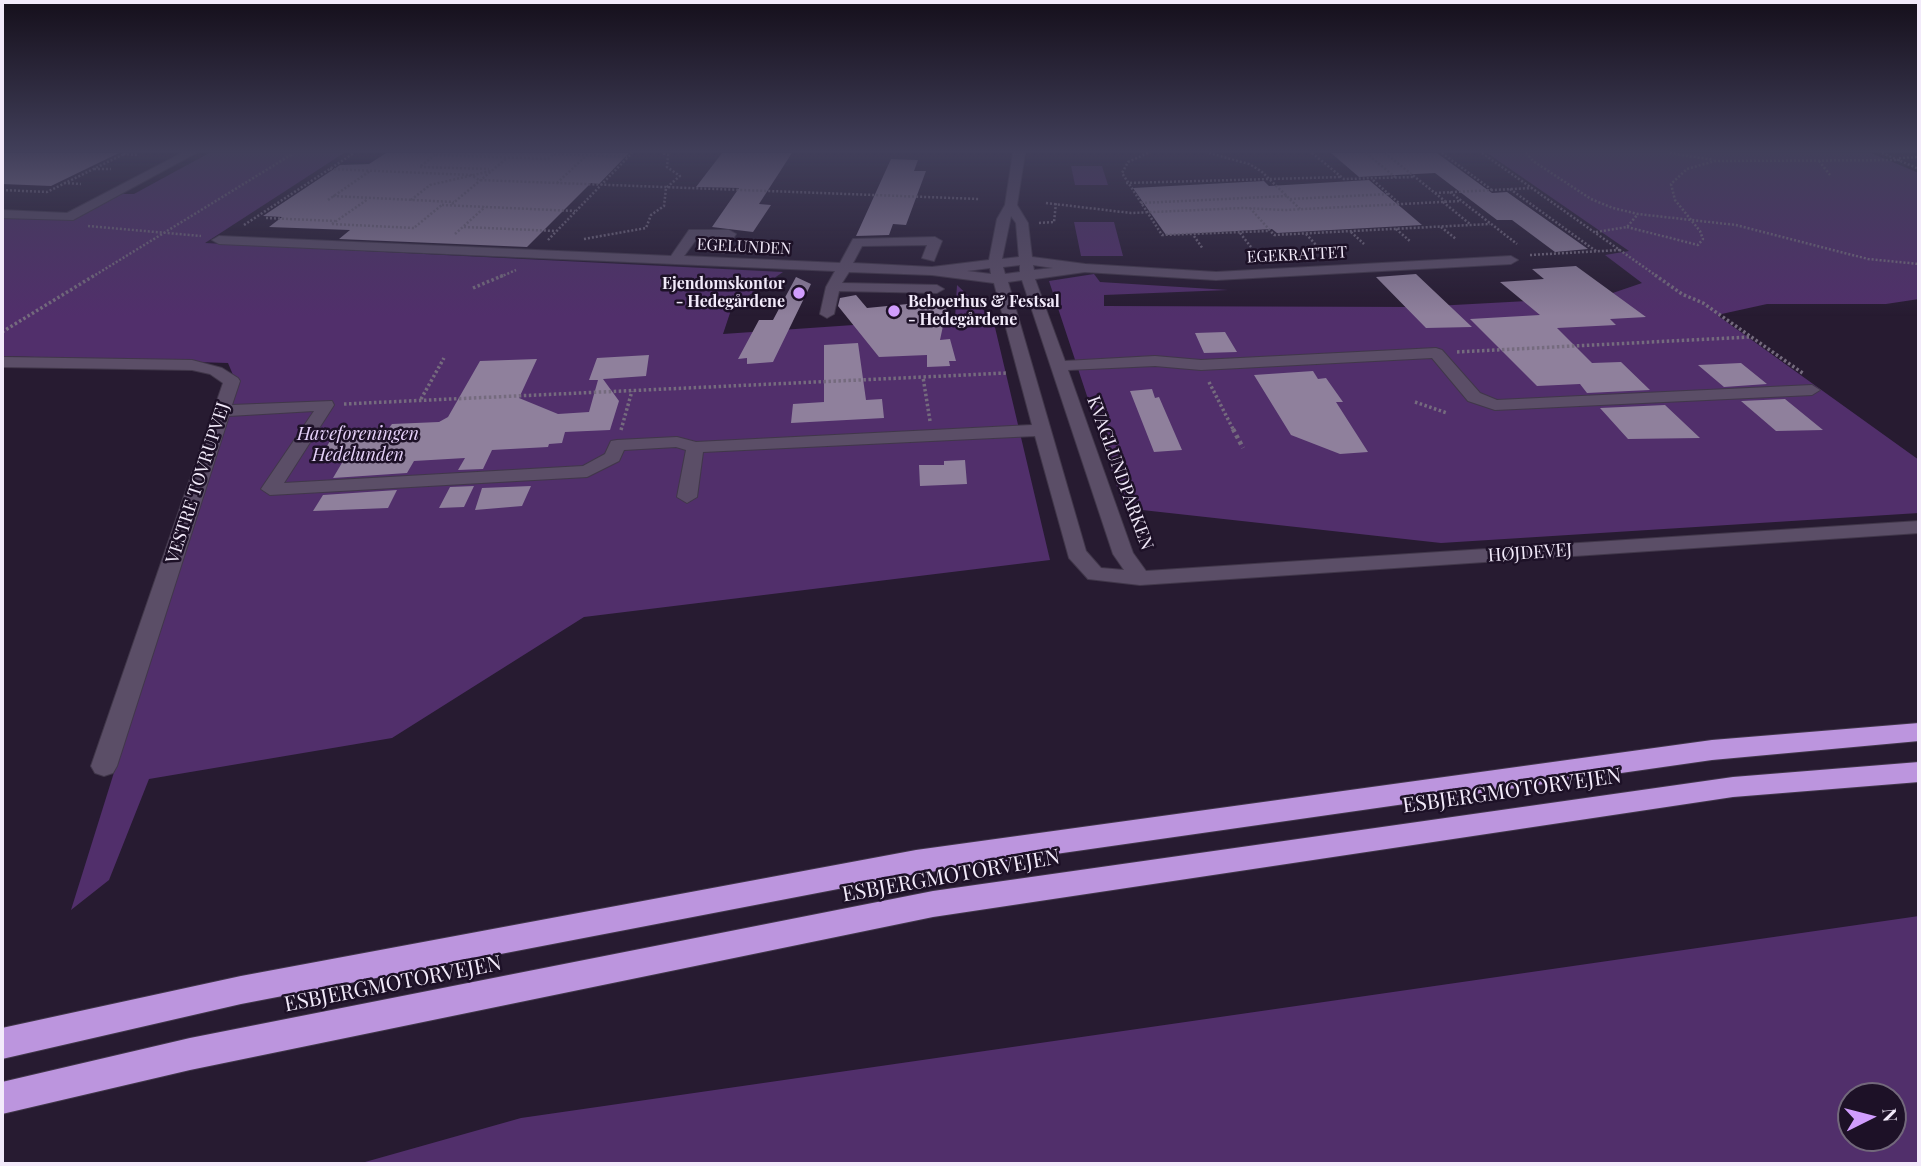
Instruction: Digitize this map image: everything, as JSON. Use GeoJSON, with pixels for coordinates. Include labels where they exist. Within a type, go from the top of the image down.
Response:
{"type":"FeatureCollection","features":[{"type":"Feature","properties":{"kind":"highway","name":"ESBJERGMOTORVEJEN"},"geometry":{"type":"LineString","coordinates":[[2,1044],[241,990],[916,862],[1712,750],[1919,732]]}},
{"type":"Feature","properties":{"kind":"highway","name":"ESBJERGMOTORVEJEN"},"geometry":{"type":"LineString","coordinates":[[2,1098],[190,1054],[933,904],[1733,787],[1919,772]]}},
{"type":"Feature","properties":{"kind":"street"},"geometry":{"type":"LineString","coordinates":[[2,214],[69,217],[87,207]]}},
{"type":"Feature","properties":{"kind":"street","name":"KVAGLUNDPARKEN"},"geometry":{"type":"LineString","coordinates":[[1010,207],[1003,219],[995,262],[1076,553],[1095,574],[1140,578]]}},
{"type":"Feature","properties":{"kind":"street","name":"KVAGLUNDPARKEN"},"geometry":{"type":"LineString","coordinates":[[1012,207],[1022,223],[1026,269],[1123,554],[1140,578]]}},
{"type":"Feature","properties":{"kind":"street"},"geometry":{"type":"LineString","coordinates":[[674,261],[694,233],[729,234],[719,250]]}},
{"type":"Feature","properties":{"kind":"street"},"geometry":{"type":"LineString","coordinates":[[889,256],[895,239]]}},
{"type":"Feature","properties":{"kind":"street"},"geometry":{"type":"LineString","coordinates":[[827,314],[833,287],[846,269],[858,242],[886,243],[895,239],[935,241],[931,265]]}},
{"type":"Feature","properties":{"kind":"street","name":"EGELUNDEN"},"geometry":{"type":"LineString","coordinates":[[219,240],[437,250],[538,250],[674,261],[846,269],[995,262],[1026,269]]}},
{"type":"Feature","properties":{"kind":"street","name":"EGEKRATTET"},"geometry":{"type":"LineString","coordinates":[[1026,269],[1084,268],[1216,276],[1511,260]]}},
{"type":"Feature","properties":{"kind":"street","name":"EGELUNDEN"},"geometry":{"type":"LineString","coordinates":[[931,265],[999,279],[1026,269]]}},
{"type":"Feature","properties":{"kind":"street"},"geometry":{"type":"LineString","coordinates":[[833,287],[937,289]]}},
{"type":"Feature","properties":{"kind":"street"},"geometry":{"type":"LineString","coordinates":[[1060,366],[1155,361],[1201,365],[1436,353],[1474,397],[1495,405],[1812,390]]}},
{"type":"Feature","properties":{"kind":"street","name":"VESTRE TOVRUPVEJ"},"geometry":{"type":"LineString","coordinates":[[2,362],[192,365],[216,371],[232,381],[104,766]]}},
{"type":"Feature","properties":{"kind":"street"},"geometry":{"type":"LineString","coordinates":[[222,411],[326,405]]}},
{"type":"Feature","properties":{"kind":"street"},"geometry":{"type":"LineString","coordinates":[[326,405],[270,489],[587,471],[613,457],[617,445],[677,442],[695,447],[1042,430]]}},
{"type":"Feature","properties":{"kind":"street"},"geometry":{"type":"LineString","coordinates":[[687,497],[695,447]]}},
{"type":"Feature","properties":{"kind":"street","name":"HØJDEVEJ"},"geometry":{"type":"LineString","coordinates":[[1140,578],[1919,527]]}},
{"type":"Feature","properties":{"kind":"path"},"geometry":{"type":"LineString","coordinates":[[2,332],[204,207]]}},
{"type":"Feature","properties":{"kind":"path"},"geometry":{"type":"LineString","coordinates":[[219,240],[270,207]]}},
{"type":"Feature","properties":{"kind":"path"},"geometry":{"type":"LineString","coordinates":[[305,244],[355,207]]}},
{"type":"Feature","properties":{"kind":"path"},"geometry":{"type":"LineString","coordinates":[[390,248],[439,207]]}},
{"type":"Feature","properties":{"kind":"path"},"geometry":{"type":"LineString","coordinates":[[437,250],[486,207]]}},
{"type":"Feature","properties":{"kind":"path"},"geometry":{"type":"LineString","coordinates":[[495,207],[576,211]]}},
{"type":"Feature","properties":{"kind":"path"},"geometry":{"type":"LineString","coordinates":[[473,288],[506,276],[538,250],[579,207]]}},
{"type":"Feature","properties":{"kind":"path"},"geometry":{"type":"LineString","coordinates":[[577,241],[646,228],[651,215],[662,207]]}},
{"type":"Feature","properties":{"kind":"path"},"geometry":{"type":"LineString","coordinates":[[1041,223],[1054,222],[1056,207]]}},
{"type":"Feature","properties":{"kind":"path"},"geometry":{"type":"LineString","coordinates":[[1101,207],[1147,212],[1336,207]]}},
{"type":"Feature","properties":{"kind":"path"},"geometry":{"type":"LineString","coordinates":[[1143,207],[1161,235],[1270,231]]}},
{"type":"Feature","properties":{"kind":"path"},"geometry":{"type":"LineString","coordinates":[[1173,207],[1176,211]]}},
{"type":"Feature","properties":{"kind":"path"},"geometry":{"type":"LineString","coordinates":[[1450,207],[1471,225]]}},
{"type":"Feature","properties":{"kind":"path"},"geometry":{"type":"LineString","coordinates":[[1469,207],[1535,258],[1511,260]]}},
{"type":"Feature","properties":{"kind":"path"},"geometry":{"type":"LineString","coordinates":[[1536,207],[1596,251]]}},
{"type":"Feature","properties":{"kind":"path"},"geometry":{"type":"LineString","coordinates":[[1560,207],[1682,294],[1703,303],[1825,388],[1812,390]]}},
{"type":"Feature","properties":{"kind":"path"},"geometry":{"type":"LineString","coordinates":[[1617,207],[1638,214],[1769,232],[1868,259],[1919,264]]}},
{"type":"Feature","properties":{"kind":"path"},"geometry":{"type":"LineString","coordinates":[[1596,232],[1627,226],[1698,245],[1703,239],[1694,221],[1682,207]]}},
{"type":"Feature","properties":{"kind":"path"},"geometry":{"type":"LineString","coordinates":[[1250,208],[1274,235],[1490,224]]}},
{"type":"Feature","properties":{"kind":"path"},"geometry":{"type":"LineString","coordinates":[[1627,226],[1638,214]]}},
{"type":"Feature","properties":{"kind":"path"},"geometry":{"type":"LineString","coordinates":[[69,217],[71,225],[196,235]]}},
{"type":"Feature","properties":{"kind":"path"},"geometry":{"type":"LineString","coordinates":[[266,218],[414,228]]}},
{"type":"Feature","properties":{"kind":"path"},"geometry":{"type":"LineString","coordinates":[[1441,226],[1456,239]]}},
{"type":"Feature","properties":{"kind":"path"},"geometry":{"type":"LineString","coordinates":[[464,227],[556,231]]}},
{"type":"Feature","properties":{"kind":"path"},"geometry":{"type":"LineString","coordinates":[[1396,229],[1411,242]]}},
{"type":"Feature","properties":{"kind":"path"},"geometry":{"type":"LineString","coordinates":[[1351,231],[1364,244]]}},
{"type":"Feature","properties":{"kind":"path"},"geometry":{"type":"LineString","coordinates":[[1240,232],[1251,247]]}},
{"type":"Feature","properties":{"kind":"path"},"geometry":{"type":"LineString","coordinates":[[1305,234],[1318,247]]}},
{"type":"Feature","properties":{"kind":"path"},"geometry":{"type":"LineString","coordinates":[[1193,235],[1203,249]]}},
{"type":"Feature","properties":{"kind":"path"},"geometry":{"type":"LineString","coordinates":[[538,250],[554,246]]}},
{"type":"Feature","properties":{"kind":"path"},"geometry":{"type":"LineString","coordinates":[[1530,255],[1621,250]]}},
{"type":"Feature","properties":{"kind":"path"},"geometry":{"type":"LineString","coordinates":[[1436,353],[1751,337]]}},
{"type":"Feature","properties":{"kind":"path"},"geometry":{"type":"LineString","coordinates":[[421,400],[444,358]]}},
{"type":"Feature","properties":{"kind":"path"},"geometry":{"type":"LineString","coordinates":[[1201,365],[1243,448]]}},
{"type":"Feature","properties":{"kind":"path"},"geometry":{"type":"LineString","coordinates":[[326,405],[1024,372]]}},
{"type":"Feature","properties":{"kind":"path"},"geometry":{"type":"LineString","coordinates":[[923,377],[933,435]]}},
{"type":"Feature","properties":{"kind":"path"},"geometry":{"type":"LineString","coordinates":[[617,445],[632,391]]}},
{"type":"Feature","properties":{"kind":"path"},"geometry":{"type":"LineString","coordinates":[[1415,402],[1447,413]]}},
{"type":"Feature","properties":{"kind":"green space","name":"Haveforeningen Hedelunden"},"geometry":{"type":"Polygon","coordinates":[[[97,207],[260,207],[205,243],[783,272],[732,307],[723,334],[955,318],[957,285],[993,319],[1050,560],[584,617],[392,738],[149,779],[109,880],[71,910],[236,382],[228,363],[2,356],[2,217],[73,220],[97,207]]]}},
{"type":"Feature","properties":{"kind":"green space"},"geometry":{"type":"Polygon","coordinates":[[[1566,207],[1919,207],[1919,299],[1886,304],[1767,304],[1717,315],[1919,460],[1919,513],[1441,543],[1124,508],[1049,281],[1094,274],[1100,282],[1228,290],[1104,295],[1104,306],[1417,307],[1601,297],[1642,283],[1605,255],[1629,251],[1566,207]]]}},
{"type":"Feature","properties":{"kind":"green space"},"geometry":{"type":"Polygon","coordinates":[[[1074,222],[1114,222],[1123,256],[1081,256],[1074,222]]]}},
{"type":"Feature","properties":{"kind":"green space"},"geometry":{"type":"Polygon","coordinates":[[[1919,916],[1919,1164],[358,1164],[521,1118],[1919,916]]]}},
{"type":"Feature","properties":{"kind":"building"},"geometry":{"type":"Polygon","coordinates":[[[276,207],[567,207],[527,247],[339,239],[350,230],[269,227],[282,217],[263,216],[276,207]]]}},
{"type":"Feature","properties":{"kind":"building"},"geometry":{"type":"Polygon","coordinates":[[[726,207],[769,207],[753,232],[712,227],[726,207]]]}},
{"type":"Feature","properties":{"kind":"building"},"geometry":{"type":"Polygon","coordinates":[[[869,207],[913,207],[906,225],[893,224],[889,235],[856,236],[869,207]]]}},
{"type":"Feature","properties":{"kind":"building"},"geometry":{"type":"Polygon","coordinates":[[[1147,207],[1401,207],[1422,225],[1277,233],[1272,229],[1166,235],[1147,207]]]}},
{"type":"Feature","properties":{"kind":"building"},"geometry":{"type":"Polygon","coordinates":[[[1480,207],[1529,207],[1588,249],[1555,252],[1512,220],[1497,220],[1480,207]]]}},
{"type":"Feature","properties":{"kind":"building"},"geometry":{"type":"Polygon","coordinates":[[[1576,266],[1646,317],[1610,319],[1616,325],[1557,328],[1592,363],[1621,362],[1650,390],[1587,393],[1580,384],[1537,386],[1470,319],[1540,315],[1500,282],[1544,279],[1532,269],[1576,266]]]}},
{"type":"Feature","properties":{"kind":"building"},"geometry":{"type":"Polygon","coordinates":[[[1416,274],[1472,327],[1426,328],[1376,277],[1416,274]]]}},
{"type":"Feature","properties":{"kind":"building"},"geometry":{"type":"Polygon","coordinates":[[[796,277],[811,284],[773,362],[747,364],[747,358],[738,359],[759,320],[773,320],[796,277]]]}},
{"type":"Feature","properties":{"kind":"building"},"geometry":{"type":"Polygon","coordinates":[[[856,295],[867,308],[918,303],[920,297],[949,298],[940,340],[950,339],[956,361],[949,361],[950,366],[927,367],[927,355],[879,357],[838,306],[840,298],[856,295]]]}},
{"type":"Feature","properties":{"kind":"building"},"geometry":{"type":"Polygon","coordinates":[[[1225,332],[1237,352],[1204,353],[1195,333],[1225,332]]]}},
{"type":"Feature","properties":{"kind":"building"},"geometry":{"type":"Polygon","coordinates":[[[858,343],[866,400],[882,399],[884,418],[791,423],[793,404],[824,402],[824,345],[858,343]]]}},
{"type":"Feature","properties":{"kind":"building"},"geometry":{"type":"Polygon","coordinates":[[[649,355],[646,376],[603,379],[619,401],[610,430],[565,432],[562,443],[549,444],[548,447],[492,450],[483,469],[458,470],[465,458],[414,461],[407,473],[333,478],[346,456],[320,457],[337,430],[389,428],[392,424],[439,422],[448,417],[480,361],[537,359],[519,398],[558,414],[589,412],[598,380],[589,380],[597,358],[649,355]]]}},
{"type":"Feature","properties":{"kind":"building"},"geometry":{"type":"Polygon","coordinates":[[[1741,363],[1767,384],[1724,387],[1698,365],[1741,363]]]}},
{"type":"Feature","properties":{"kind":"building"},"geometry":{"type":"Polygon","coordinates":[[[1313,371],[1318,379],[1326,378],[1343,402],[1336,402],[1368,452],[1340,454],[1291,435],[1254,375],[1313,371]]]}},
{"type":"Feature","properties":{"kind":"building"},"geometry":{"type":"Polygon","coordinates":[[[1152,389],[1155,398],[1159,397],[1182,450],[1154,452],[1130,391],[1152,389]]]}},
{"type":"Feature","properties":{"kind":"building"},"geometry":{"type":"Polygon","coordinates":[[[1785,399],[1823,430],[1776,431],[1741,401],[1785,399]]]}},
{"type":"Feature","properties":{"kind":"building"},"geometry":{"type":"Polygon","coordinates":[[[1665,405],[1700,438],[1628,439],[1600,408],[1665,405]]]}},
{"type":"Feature","properties":{"kind":"building"},"geometry":{"type":"Polygon","coordinates":[[[965,460],[967,484],[920,486],[919,465],[944,465],[944,461],[965,460]]]}},
{"type":"Feature","properties":{"kind":"building"},"geometry":{"type":"Polygon","coordinates":[[[474,486],[464,507],[439,508],[450,487],[474,486]]]}},
{"type":"Feature","properties":{"kind":"building"},"geometry":{"type":"Polygon","coordinates":[[[531,486],[522,506],[475,510],[482,488],[531,486]]]}},
{"type":"Feature","properties":{"kind":"building"},"geometry":{"type":"Polygon","coordinates":[[[397,490],[388,508],[313,511],[323,495],[397,490]]]}},
{"type":"Feature","properties":{"kind":"place","name":"Ejendomskontor - Hedegårdene"},"geometry":{"type":"Point","coordinates":[799,293]}},
{"type":"Feature","properties":{"kind":"place","name":"Beboerhus & Festsal - Hedegårdene"},"geometry":{"type":"Point","coordinates":[894,311]}}]}
